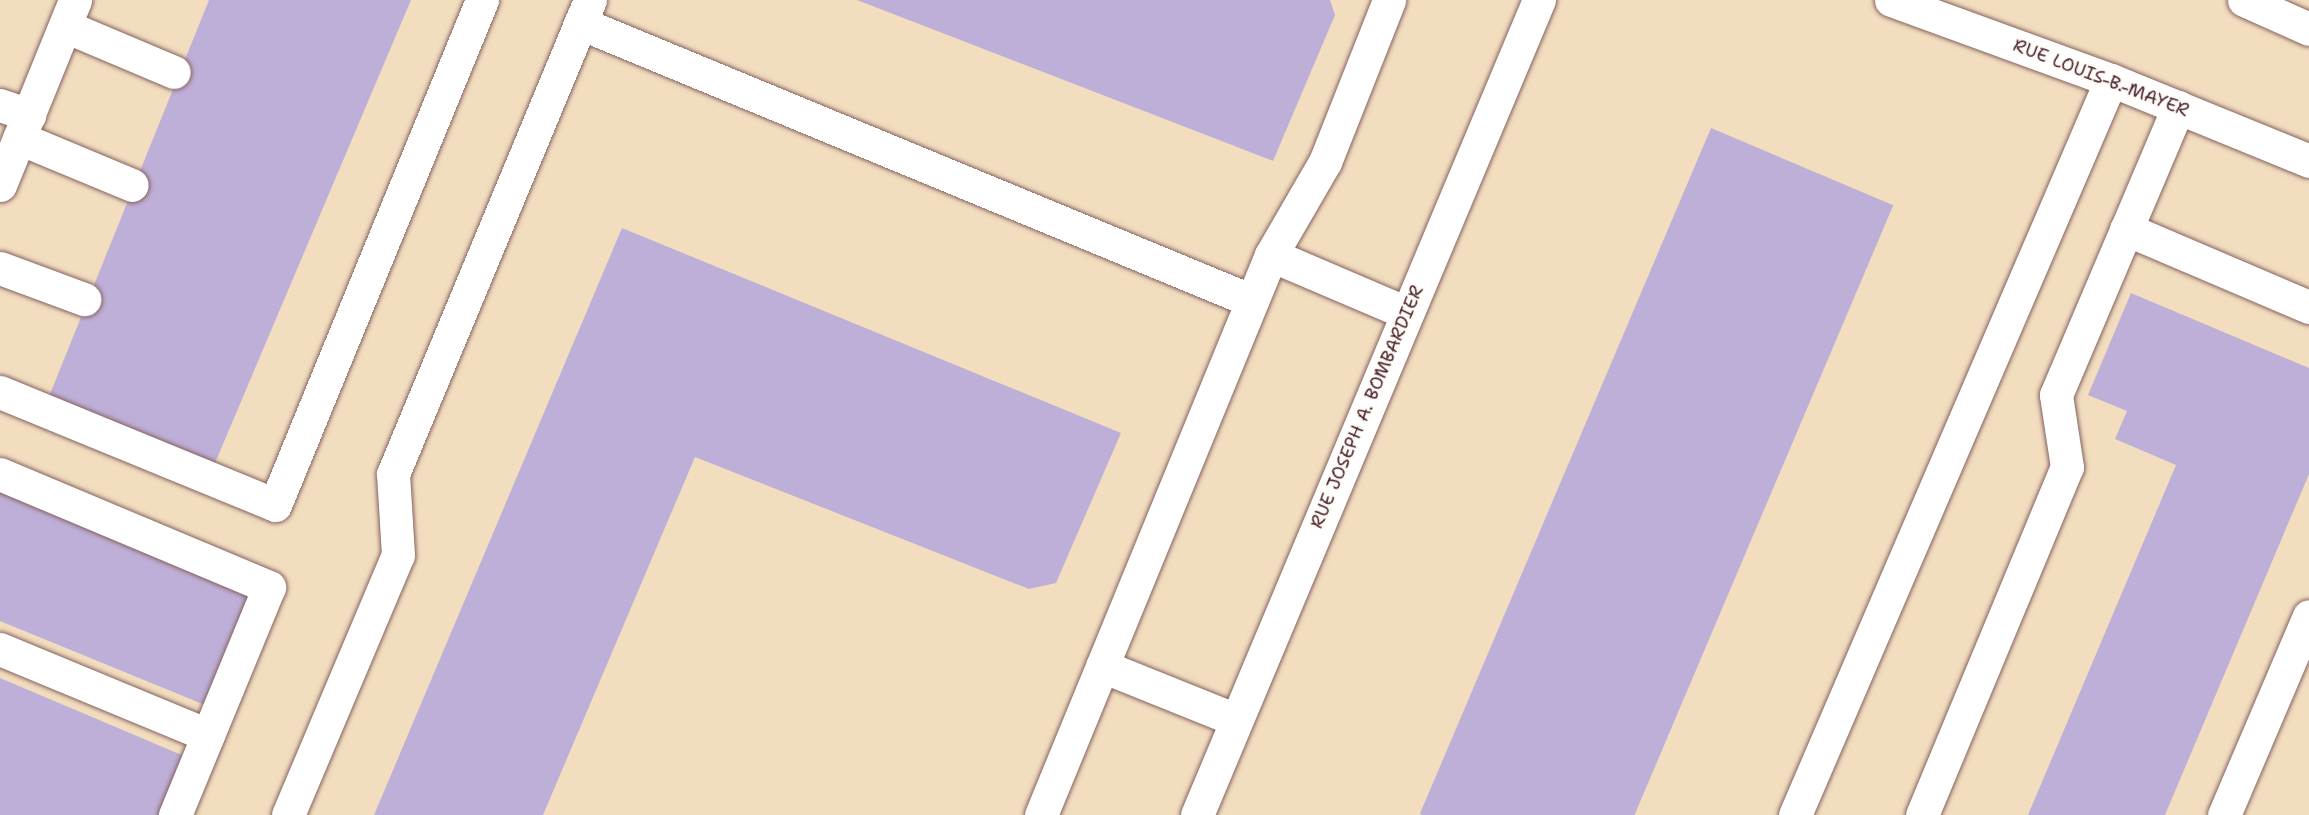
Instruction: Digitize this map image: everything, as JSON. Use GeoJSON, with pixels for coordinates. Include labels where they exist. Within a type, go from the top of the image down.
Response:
{"type":"FeatureCollection","features":[{"type":"Feature","properties":{"kind":"street"},"geometry":{"type":"LineString","coordinates":[[0,392],[275,505],[482,0]]}},
{"type":"Feature","properties":{"kind":"street"},"geometry":{"type":"LineString","coordinates":[[1041,815],[1271,255],[1325,162],[1389,0]]}},
{"type":"Feature","properties":{"kind":"street","name":"RUE JOSEPH A. BOMBARDIER"},"geometry":{"type":"LineString","coordinates":[[1197,815],[1539,0]]}},
{"type":"Feature","properties":{"kind":"street","name":"RUE LOUIS-B.-MAYER"},"geometry":{"type":"LineString","coordinates":[[1891,0],[2111,80],[2309,160]]}},
{"type":"Feature","properties":{"kind":"street"},"geometry":{"type":"LineString","coordinates":[[2244,0],[2309,29]]}},
{"type":"Feature","properties":{"kind":"street"},"geometry":{"type":"LineString","coordinates":[[288,815],[398,555],[393,474],[585,11],[1252,301]]}},
{"type":"Feature","properties":{"kind":"street"},"geometry":{"type":"LineString","coordinates":[[132,185],[9,145],[70,13],[174,72]]}},
{"type":"Feature","properties":{"kind":"street"},"geometry":{"type":"LineString","coordinates":[[1795,815],[2111,80]]}},
{"type":"Feature","properties":{"kind":"street"},"geometry":{"type":"LineString","coordinates":[[1922,815],[2067,467],[2056,395],[2178,107]]}},
{"type":"Feature","properties":{"kind":"street"},"geometry":{"type":"LineString","coordinates":[[2126,229],[2309,308]]}},
{"type":"Feature","properties":{"kind":"street"},"geometry":{"type":"LineString","coordinates":[[1271,255],[1407,313]]}},
{"type":"Feature","properties":{"kind":"street"},"geometry":{"type":"LineString","coordinates":[[0,268],[84,299]]}},
{"type":"Feature","properties":{"kind":"street"},"geometry":{"type":"LineString","coordinates":[[0,474],[269,587],[175,815]]}},
{"type":"Feature","properties":{"kind":"street"},"geometry":{"type":"LineString","coordinates":[[2224,815],[2309,616]]}},
{"type":"Feature","properties":{"kind":"street"},"geometry":{"type":"LineString","coordinates":[[0,649],[208,735]]}},
{"type":"Feature","properties":{"kind":"street"},"geometry":{"type":"LineString","coordinates":[[1102,666],[1236,720]]}},
{"type":"Feature","properties":{"kind":"building"},"geometry":{"type":"Polygon","coordinates":[[[209,0],[411,0],[215,463],[48,399],[209,0]]]}},
{"type":"Feature","properties":{"kind":"building"},"geometry":{"type":"Polygon","coordinates":[[[857,0],[1330,0],[1335,15],[1273,161],[857,0]]]}},
{"type":"Feature","properties":{"kind":"building"},"geometry":{"type":"Polygon","coordinates":[[[1711,128],[1893,205],[1634,815],[1420,814],[1711,128]]]}},
{"type":"Feature","properties":{"kind":"building"},"geometry":{"type":"Polygon","coordinates":[[[622,228],[1121,433],[1056,583],[1029,589],[695,457],[543,815],[374,815],[622,228]]]}},
{"type":"Feature","properties":{"kind":"building"},"geometry":{"type":"Polygon","coordinates":[[[2131,293],[2309,368],[2309,474],[2165,815],[2028,815],[2176,465],[2115,439],[2127,411],[2088,395],[2131,293]]]}},
{"type":"Feature","properties":{"kind":"building"},"geometry":{"type":"Polygon","coordinates":[[[0,485],[253,588],[205,705],[0,621],[0,485]]]}},
{"type":"Feature","properties":{"kind":"building"},"geometry":{"type":"Polygon","coordinates":[[[0,678],[184,756],[160,815],[0,815],[0,678]]]}}]}
